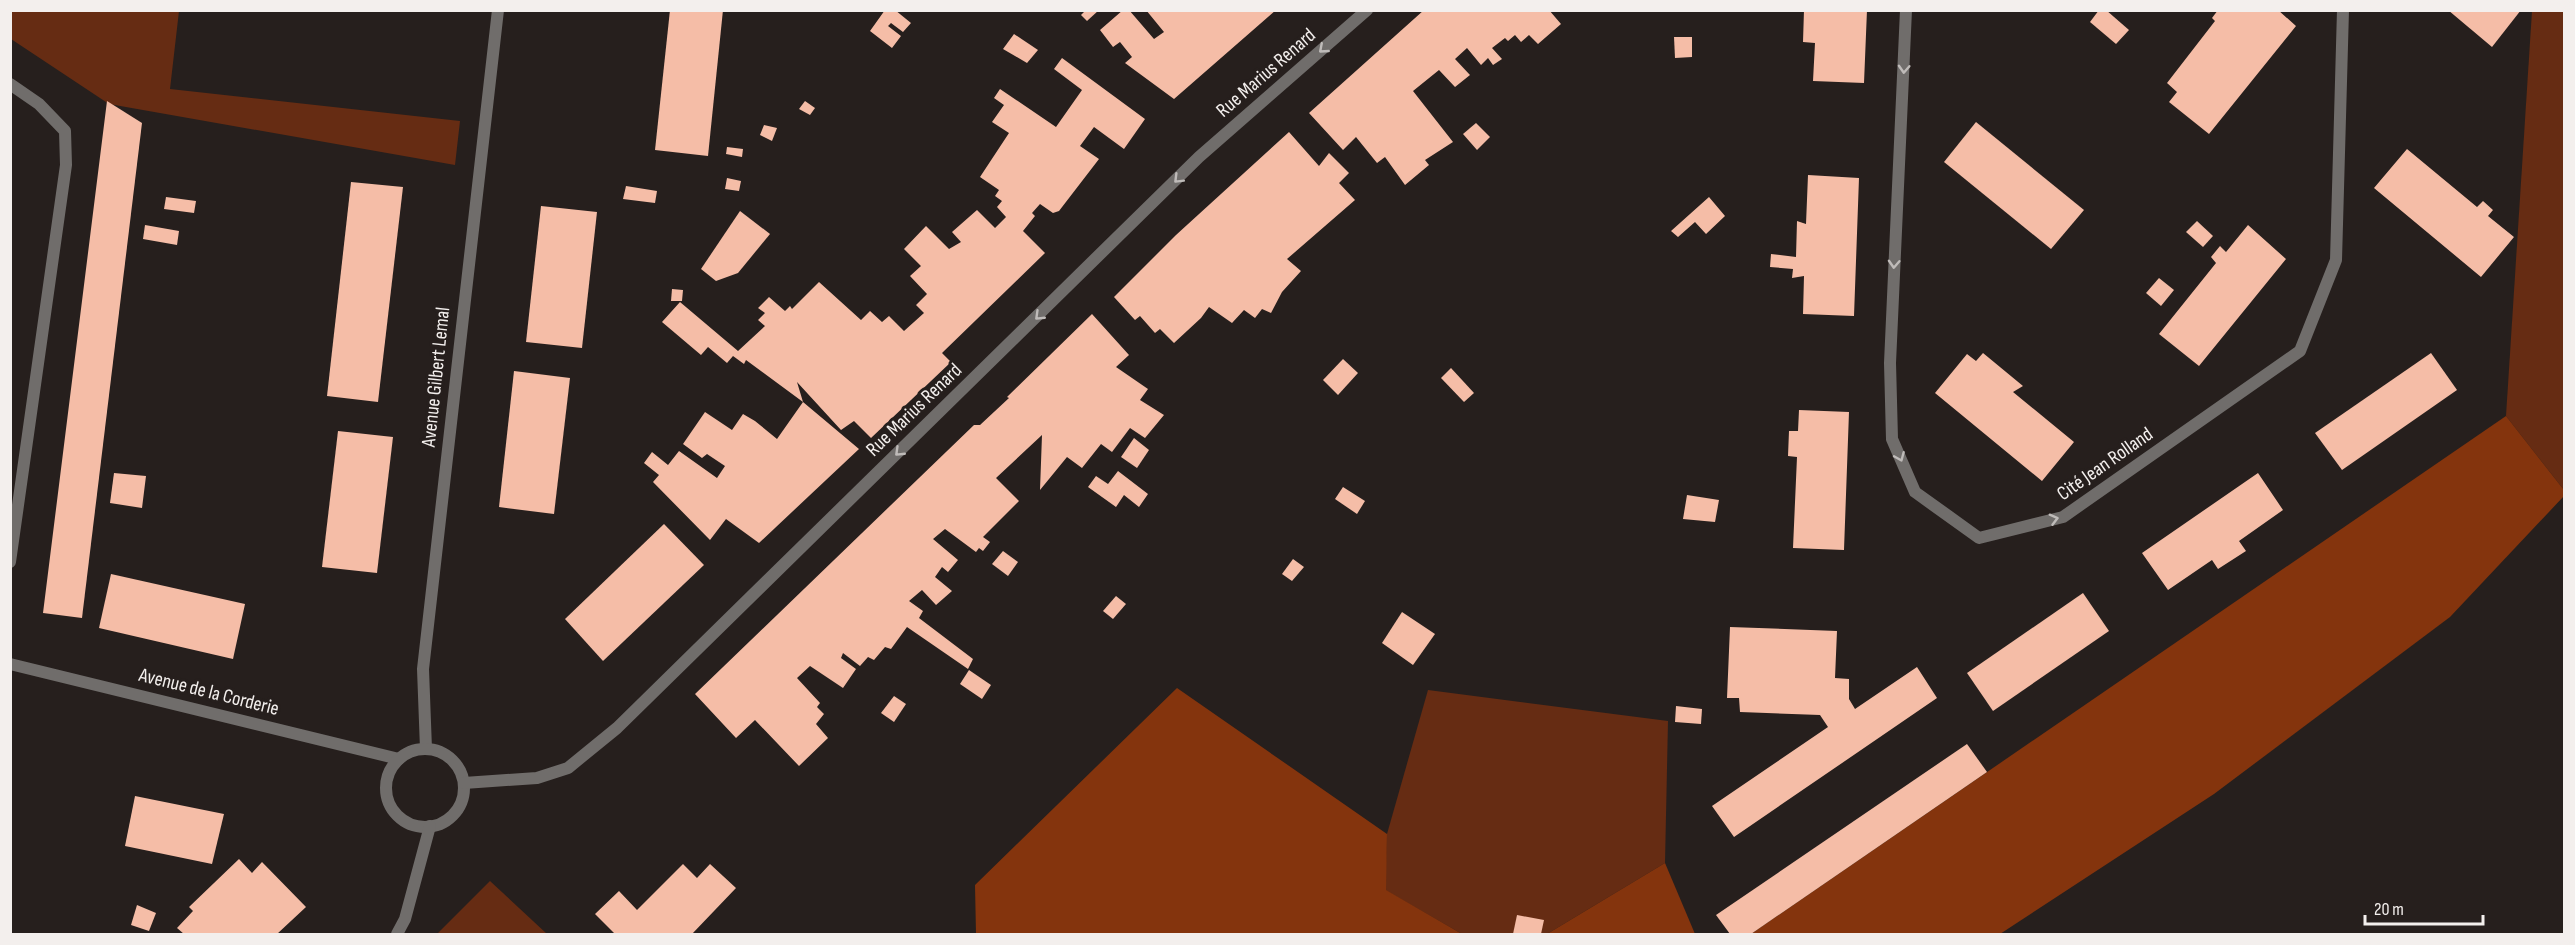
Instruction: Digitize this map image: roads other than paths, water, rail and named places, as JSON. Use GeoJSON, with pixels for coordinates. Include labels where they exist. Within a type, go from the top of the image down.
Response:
{"type":"FeatureCollection","features":[{"type":"Feature","properties":{"kind":"street","name":"Avenue Gilbert Lemal"},"geometry":{"type":"LineString","coordinates":[[426,748],[423,669],[498,10]]}},
{"type":"Feature","properties":{"kind":"street","name":"Rue Marius Renard"},"geometry":{"type":"LineString","coordinates":[[464,783],[537,778],[568,768],[616,728],[1199,157],[1367,10]]}},
{"type":"Feature","properties":{"kind":"street","name":"Cité Jean Rolland"},"geometry":{"type":"LineString","coordinates":[[1906,10],[1890,363],[1892,439],[1915,492],[1979,538],[2063,517],[2300,351],[2336,260],[2343,10]]}},
{"type":"Feature","properties":{"kind":"street"},"geometry":{"type":"LineString","coordinates":[[10,84],[39,104],[65,130],[66,165],[10,562]]}},
{"type":"Feature","properties":{"kind":"street","name":"Avenue de la Corderie"},"geometry":{"type":"LineString","coordinates":[[10,664],[399,759]]}},
{"type":"Feature","properties":{"kind":"street"},"geometry":{"type":"LineString","coordinates":[[426,748],[447,755],[455,763],[464,783],[459,807],[442,823],[430,826],[406,822],[396,814],[389,803],[386,792],[387,779],[399,759],[407,753],[426,748]]}},
{"type":"Feature","properties":{"kind":"street"},"geometry":{"type":"LineString","coordinates":[[396,934],[405,919],[430,826]]}}]}
